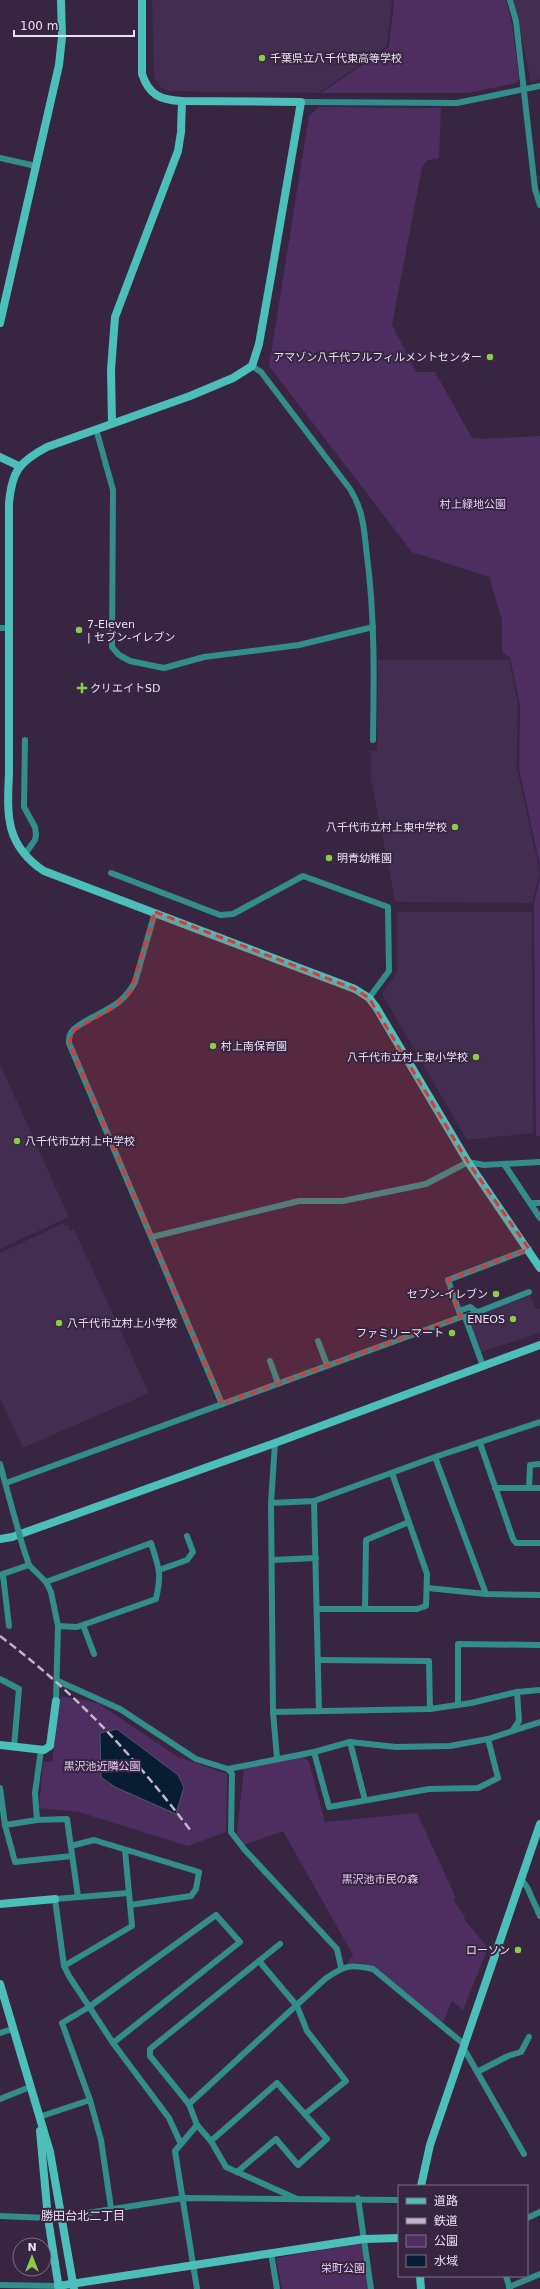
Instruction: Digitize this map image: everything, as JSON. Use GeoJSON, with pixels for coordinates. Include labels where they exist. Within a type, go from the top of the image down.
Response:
{"type":"FeatureCollection","features":[{"type":"Feature","properties":{"kind":"street"},"geometry":{"type":"LineString","coordinates":[[0,323],[61,51],[61,0]]}},
{"type":"Feature","properties":{"kind":"street"},"geometry":{"type":"LineString","coordinates":[[142,0],[142,74],[146,85],[158,97],[168,100],[457,103],[540,86]]}},
{"type":"Feature","properties":{"kind":"street"},"geometry":{"type":"LineString","coordinates":[[510,0],[516,21],[535,189],[540,204]]}},
{"type":"Feature","properties":{"kind":"street"},"geometry":{"type":"LineString","coordinates":[[112,423],[111,364],[115,317],[178,151],[181,132],[182,101]]}},
{"type":"Feature","properties":{"kind":"street"},"geometry":{"type":"LineString","coordinates":[[301,102],[271,279],[252,366],[234,378],[190,396],[47,447],[25,460],[19,466],[11,486],[9,503],[4,628],[9,773],[7,812],[12,835],[25,854],[37,866],[55,876],[155,912],[355,989],[369,998],[376,1007],[468,1162],[529,1249],[540,1268]]}},
{"type":"Feature","properties":{"kind":"street"},"geometry":{"type":"LineString","coordinates":[[0,158],[36,166]]}},
{"type":"Feature","properties":{"kind":"street"},"geometry":{"type":"LineString","coordinates":[[252,366],[261,372],[350,489],[362,510],[370,574],[373,627],[374,740]]}},
{"type":"Feature","properties":{"kind":"street"},"geometry":{"type":"LineString","coordinates":[[96,429],[113,490],[112,647],[119,655],[130,660],[164,668],[173,667],[204,657],[299,645],[373,627]]}},
{"type":"Feature","properties":{"kind":"street"},"geometry":{"type":"LineString","coordinates":[[0,457],[19,466]]}},
{"type":"Feature","properties":{"kind":"street"},"geometry":{"type":"LineString","coordinates":[[25,740],[24,807],[35,827],[36,835],[25,854]]}},
{"type":"Feature","properties":{"kind":"street"},"geometry":{"type":"LineString","coordinates":[[111,873],[220,914],[233,914],[303,876],[388,907],[389,971],[369,998]]}},
{"type":"Feature","properties":{"kind":"street"},"geometry":{"type":"LineString","coordinates":[[155,912],[136,982],[130,992],[108,1011],[74,1030],[69,1035],[69,1044],[222,1404]]}},
{"type":"Feature","properties":{"kind":"street"},"geometry":{"type":"LineString","coordinates":[[152,1237],[299,1201],[343,1201],[426,1184],[468,1162],[484,1165],[540,1162]]}},
{"type":"Feature","properties":{"kind":"street"},"geometry":{"type":"LineString","coordinates":[[504,1164],[540,1218]]}},
{"type":"Feature","properties":{"kind":"street"},"geometry":{"type":"LineString","coordinates":[[530,1203],[540,1203]]}},
{"type":"Feature","properties":{"kind":"street"},"geometry":{"type":"LineString","coordinates":[[6,1483],[164,1424],[461,1317],[448,1280],[529,1249]]}},
{"type":"Feature","properties":{"kind":"street"},"geometry":{"type":"LineString","coordinates":[[483,1366],[464,1317],[529,1292]]}},
{"type":"Feature","properties":{"kind":"street"},"geometry":{"type":"LineString","coordinates":[[459,1311],[470,1307],[477,1312]]}},
{"type":"Feature","properties":{"kind":"street"},"geometry":{"type":"LineString","coordinates":[[318,1341],[327,1365]]}},
{"type":"Feature","properties":{"kind":"street"},"geometry":{"type":"LineString","coordinates":[[0,1539],[12,1537],[275,1443],[483,1366],[539,1348]]}},
{"type":"Feature","properties":{"kind":"street"},"geometry":{"type":"LineString","coordinates":[[270,1362],[278,1383]]}},
{"type":"Feature","properties":{"kind":"street"},"geometry":{"type":"LineString","coordinates":[[271,1503],[314,1501],[436,1457],[540,1422]]}},
{"type":"Feature","properties":{"kind":"street"},"geometry":{"type":"LineString","coordinates":[[275,1443],[271,1503],[273,1712],[277,1758]]}},
{"type":"Feature","properties":{"kind":"street"},"geometry":{"type":"LineString","coordinates":[[480,1443],[516,1543],[540,1543]]}},
{"type":"Feature","properties":{"kind":"street"},"geometry":{"type":"LineString","coordinates":[[436,1457],[486,1594]]}},
{"type":"Feature","properties":{"kind":"street"},"geometry":{"type":"LineString","coordinates":[[0,1464],[22,1547],[29,1565],[46,1582],[51,1592],[58,1626],[58,1681],[50,1746],[44,1750],[40,1750],[0,1745]]}},
{"type":"Feature","properties":{"kind":"street"},"geometry":{"type":"LineString","coordinates":[[529,1488],[530,1465],[540,1464]]}},
{"type":"Feature","properties":{"kind":"street"},"geometry":{"type":"LineString","coordinates":[[318,1609],[422,1608],[426,1606],[428,1588],[423,1560],[392,1473]]}},
{"type":"Feature","properties":{"kind":"street"},"geometry":{"type":"LineString","coordinates":[[495,1488],[540,1488]]}},
{"type":"Feature","properties":{"kind":"street"},"geometry":{"type":"LineString","coordinates":[[314,1501],[318,1609],[319,1711]]}},
{"type":"Feature","properties":{"kind":"street"},"geometry":{"type":"LineString","coordinates":[[365,1609],[366,1540],[409,1522]]}},
{"type":"Feature","properties":{"kind":"street"},"geometry":{"type":"LineString","coordinates":[[159,1570],[187,1560],[194,1552],[187,1536]]}},
{"type":"Feature","properties":{"kind":"street"},"geometry":{"type":"LineString","coordinates":[[46,1582],[151,1543],[159,1570],[160,1577],[156,1599],[77,1627],[58,1626]]}},
{"type":"Feature","properties":{"kind":"street"},"geometry":{"type":"LineString","coordinates":[[272,1560],[316,1558]]}},
{"type":"Feature","properties":{"kind":"street"},"geometry":{"type":"LineString","coordinates":[[9,1626],[1,1575],[29,1565]]}},
{"type":"Feature","properties":{"kind":"street"},"geometry":{"type":"LineString","coordinates":[[428,1588],[486,1594],[540,1595]]}},
{"type":"Feature","properties":{"kind":"street"},"geometry":{"type":"LineString","coordinates":[[82,1625],[94,1654]]}},
{"type":"Feature","properties":{"kind":"street"},"geometry":{"type":"LineString","coordinates":[[458,1705],[458,1644],[540,1645]]}},
{"type":"Feature","properties":{"kind":"street"},"geometry":{"type":"LineString","coordinates":[[319,1660],[429,1661],[430,1709]]}},
{"type":"Feature","properties":{"kind":"street"},"geometry":{"type":"LineString","coordinates":[[0,1679],[19,1689],[14,1747]]}},
{"type":"Feature","properties":{"kind":"street"},"geometry":{"type":"LineString","coordinates":[[58,1681],[120,1709],[196,1759],[228,1769],[277,1758],[314,1752],[350,1742],[396,1747],[450,1746],[488,1739],[540,1722]]}},
{"type":"Feature","properties":{"kind":"street"},"geometry":{"type":"LineString","coordinates":[[273,1712],[430,1709],[458,1705],[517,1692],[540,1690]]}},
{"type":"Feature","properties":{"kind":"street"},"geometry":{"type":"LineString","coordinates":[[513,1730],[519,1721],[517,1692]]}},
{"type":"Feature","properties":{"kind":"street"},"geometry":{"type":"LineString","coordinates":[[314,1752],[329,1807],[429,1789],[478,1788],[498,1778],[488,1739]]}},
{"type":"Feature","properties":{"kind":"street"},"geometry":{"type":"LineString","coordinates":[[350,1742],[365,1800]]}},
{"type":"Feature","properties":{"kind":"street"},"geometry":{"type":"LineString","coordinates":[[37,1820],[35,1793],[40,1750]]}},
{"type":"Feature","properties":{"kind":"street"},"geometry":{"type":"LineString","coordinates":[[228,1769],[232,1774],[231,1832],[244,1849],[337,1949],[342,1967]]}},
{"type":"Feature","properties":{"kind":"street"},"geometry":{"type":"LineString","coordinates":[[0,1788],[5,1825],[15,1862],[72,1856]]}},
{"type":"Feature","properties":{"kind":"street"},"geometry":{"type":"LineString","coordinates":[[5,1825],[37,1820],[67,1819],[78,1897]]}},
{"type":"Feature","properties":{"kind":"street"},"geometry":{"type":"LineString","coordinates":[[421,2185],[430,2145],[465,2047],[521,1878],[537,1845],[540,1824]]}},
{"type":"Feature","properties":{"kind":"street"},"geometry":{"type":"LineString","coordinates":[[71,1846],[94,1840],[199,1872],[196,1889],[191,1896],[130,1906]]}},
{"type":"Feature","properties":{"kind":"street"},"geometry":{"type":"LineString","coordinates":[[64,1966],[132,1926],[125,1850]]}},
{"type":"Feature","properties":{"kind":"street"},"geometry":{"type":"LineString","coordinates":[[521,1878],[527,1887],[540,1916]]}},
{"type":"Feature","properties":{"kind":"street"},"geometry":{"type":"LineString","coordinates":[[0,1904],[129,1893]]}},
{"type":"Feature","properties":{"kind":"street"},"geometry":{"type":"LineString","coordinates":[[55,1899],[64,1966],[89,2007],[169,2118],[181,2144]]}},
{"type":"Feature","properties":{"kind":"street"},"geometry":{"type":"LineString","coordinates":[[111,2208],[101,2140],[90,2100],[62,2023],[89,2007],[216,1915],[240,1942],[114,2043]]}},
{"type":"Feature","properties":{"kind":"street"},"geometry":{"type":"LineString","coordinates":[[280,1944],[150,2049],[150,2056],[189,2104],[197,2125],[211,2141],[226,2167],[297,2199]]}},
{"type":"Feature","properties":{"kind":"street"},"geometry":{"type":"LineString","coordinates":[[259,1961],[297,2006],[306,2031],[346,2081],[305,2114]]}},
{"type":"Feature","properties":{"kind":"street"},"geometry":{"type":"LineString","coordinates":[[189,2104],[325,1979],[342,1967],[361,1966],[374,1969],[465,2047],[477,2072],[524,2154]]}},
{"type":"Feature","properties":{"kind":"street"},"geometry":{"type":"LineString","coordinates":[[0,1984],[50,2152],[73,2287]]}},
{"type":"Feature","properties":{"kind":"street"},"geometry":{"type":"LineString","coordinates":[[0,2033],[13,2029]]}},
{"type":"Feature","properties":{"kind":"street"},"geometry":{"type":"LineString","coordinates":[[477,2072],[508,2056],[521,2052],[529,2037]]}},
{"type":"Feature","properties":{"kind":"street"},"geometry":{"type":"LineString","coordinates":[[211,2141],[278,2083],[327,2139],[298,2165],[276,2139],[237,2172]]}},
{"type":"Feature","properties":{"kind":"street"},"geometry":{"type":"LineString","coordinates":[[0,2099],[30,2087]]}},
{"type":"Feature","properties":{"kind":"street"},"geometry":{"type":"LineString","coordinates":[[39,2117],[90,2100]]}},
{"type":"Feature","properties":{"kind":"street"},"geometry":{"type":"LineString","coordinates":[[39,2117],[48,2218],[59,2287]]}},
{"type":"Feature","properties":{"kind":"street"},"geometry":{"type":"LineString","coordinates":[[197,2125],[175,2152],[184,2198],[197,2289]]}},
{"type":"Feature","properties":{"kind":"street"},"geometry":{"type":"LineString","coordinates":[[62,2217],[111,2208],[184,2198],[358,2198],[398,2200]]}},
{"type":"Feature","properties":{"kind":"street"},"geometry":{"type":"LineString","coordinates":[[358,2198],[371,2289]]}},
{"type":"Feature","properties":{"kind":"street"},"geometry":{"type":"LineString","coordinates":[[528,2218],[540,2212]]}},
{"type":"Feature","properties":{"kind":"street"},"geometry":{"type":"LineString","coordinates":[[0,2216],[48,2218]]}},
{"type":"Feature","properties":{"kind":"street"},"geometry":{"type":"LineString","coordinates":[[0,2285],[73,2287],[271,2253],[364,2239],[398,2238]]}},
{"type":"Feature","properties":{"kind":"street"},"geometry":{"type":"LineString","coordinates":[[271,2253],[277,2289]]}},
{"type":"Feature","properties":{"kind":"street"},"geometry":{"type":"LineString","coordinates":[[506,2277],[509,2288],[540,2274]]}},
{"type":"Feature","properties":{"kind":"street"},"geometry":{"type":"LineString","coordinates":[[420,2277],[422,2289]]}},
{"type":"Feature","properties":{"kind":"highlighted area"},"geometry":{"type":"Polygon","coordinates":[[[155,912],[355,989],[369,998],[468,1162],[529,1249],[448,1280],[461,1317],[222,1404],[69,1043],[74,1030],[108,1011],[130,992],[155,912]]]}},
{"type":"Feature","properties":{"kind":"shaded area","name":"千葉県立八千代東高等学校"},"geometry":{"type":"Polygon","coordinates":[[[152,0],[392,0],[387,46],[319,93],[169,91],[160,87],[154,77],[152,0]]]}},
{"type":"Feature","properties":{"kind":"shaded area"},"geometry":{"type":"Polygon","coordinates":[[[514,0],[540,0],[540,79],[531,82],[514,0]]]}},
{"type":"Feature","properties":{"kind":"shaded area","name":"八千代市立村上東中学校"},"geometry":{"type":"Polygon","coordinates":[[[378,660],[509,660],[518,703],[517,768],[540,873],[532,903],[397,902],[395,900],[371,780],[371,751],[377,751],[378,660]]]}},
{"type":"Feature","properties":{"kind":"shaded area","name":"八千代市立村上東小学校"},"geometry":{"type":"Polygon","coordinates":[[[397,912],[532,912],[533,1133],[467,1140],[382,994],[397,972],[397,912]]]}},
{"type":"Feature","properties":{"kind":"shaded area","name":"八千代市立村上中学校"},"geometry":{"type":"Polygon","coordinates":[[[0,1064],[69,1217],[0,1249],[0,1064]]]}},
{"type":"Feature","properties":{"kind":"shaded area","name":"八千代市立村上小学校"},"geometry":{"type":"Polygon","coordinates":[[[63,1223],[65,1226],[68,1225],[70,1230],[74,1229],[149,1393],[23,1448],[0,1398],[0,1253],[63,1223]]]}},
{"type":"Feature","properties":{"kind":"shaded area"},"geometry":{"type":"Polygon","coordinates":[[[530,1296],[535,1308],[540,1309],[540,1333],[481,1352],[469,1318],[530,1296]]]}},
{"type":"Feature","properties":{"kind":"green space"},"geometry":{"type":"Polygon","coordinates":[[[394,0],[506,0],[512,24],[519,79],[516,83],[468,93],[321,93],[389,47],[394,0]]]}},
{"type":"Feature","properties":{"kind":"green space","name":"村上緑地公園"},"geometry":{"type":"Polygon","coordinates":[[[319,107],[441,108],[439,158],[428,160],[422,167],[392,325],[416,372],[435,372],[472,438],[481,439],[540,436],[540,866],[519,769],[520,705],[510,658],[502,652],[502,620],[489,577],[412,552],[269,366],[309,116],[319,107]]]}},
{"type":"Feature","properties":{"kind":"green space"},"geometry":{"type":"Polygon","coordinates":[[[540,878],[540,1136],[536,1136],[534,903],[540,878]]]}},
{"type":"Feature","properties":{"kind":"green space","name":"黒沢池近隣公園"},"geometry":{"type":"Polygon","coordinates":[[[61,1696],[98,1703],[178,1757],[227,1774],[226,1832],[188,1846],[79,1812],[39,1808],[43,1762],[52,1762],[61,1696]]]}},
{"type":"Feature","properties":{"kind":"green space","name":"黒沢池市民の森"},"geometry":{"type":"Polygon","coordinates":[[[303,1757],[309,1762],[325,1822],[417,1813],[456,1898],[453,1900],[465,1916],[464,1919],[488,1948],[463,2010],[452,2001],[443,2023],[374,1967],[360,1963],[347,1964],[353,1955],[283,1831],[244,1845],[237,1833],[244,1768],[303,1757]]]}},
{"type":"Feature","properties":{"kind":"green space","name":"栄町公園"},"geometry":{"type":"Polygon","coordinates":[[[361,2243],[369,2289],[282,2289],[276,2258],[361,2243]]]}},
{"type":"Feature","properties":{"kind":"water"},"geometry":{"type":"Polygon","coordinates":[[[117,1729],[178,1775],[184,1787],[176,1814],[115,1787],[101,1777],[100,1733],[117,1729]]]}},
{"type":"Feature","properties":{"kind":"railway"},"geometry":{"type":"LineString","coordinates":[[0,1636],[54,1680],[103,1727],[148,1777],[191,1831]]}},
{"type":"Feature","properties":{"kind":"place","name":"千葉県立八千代東高等学校"},"geometry":{"type":"Point","coordinates":[262,58]}},
{"type":"Feature","properties":{"kind":"place","name":"アマゾン八千代フルフィルメントセンター"},"geometry":{"type":"Point","coordinates":[490,357]}},
{"type":"Feature","properties":{"kind":"place","name":"7-Eleven | セブン-イレブン"},"geometry":{"type":"Point","coordinates":[79,630]}},
{"type":"Feature","properties":{"kind":"place","name":"クリエイトSD"},"geometry":{"type":"Point","coordinates":[82,688]}},
{"type":"Feature","properties":{"kind":"place","name":"八千代市立村上東中学校"},"geometry":{"type":"Point","coordinates":[455,827]}},
{"type":"Feature","properties":{"kind":"place","name":"明青幼稚園"},"geometry":{"type":"Point","coordinates":[329,858]}},
{"type":"Feature","properties":{"kind":"place","name":"村上南保育園"},"geometry":{"type":"Point","coordinates":[213,1046]}},
{"type":"Feature","properties":{"kind":"place","name":"八千代市立村上東小学校"},"geometry":{"type":"Point","coordinates":[476,1057]}},
{"type":"Feature","properties":{"kind":"place","name":"八千代市立村上中学校"},"geometry":{"type":"Point","coordinates":[17,1141]}},
{"type":"Feature","properties":{"kind":"place","name":"セブン-イレブン"},"geometry":{"type":"Point","coordinates":[496,1294]}},
{"type":"Feature","properties":{"kind":"place","name":"ENEOS"},"geometry":{"type":"Point","coordinates":[513,1319]}},
{"type":"Feature","properties":{"kind":"place","name":"八千代市立村上小学校"},"geometry":{"type":"Point","coordinates":[59,1323]}},
{"type":"Feature","properties":{"kind":"place","name":"ファミリーマート"},"geometry":{"type":"Point","coordinates":[452,1333]}},
{"type":"Feature","properties":{"kind":"place","name":"ローソン"},"geometry":{"type":"Point","coordinates":[518,1950]}},
{"type":"Feature","properties":{"kind":"district","name":"勝田台北二丁目"},"geometry":{"type":"Point","coordinates":[83,2216]}}]}
